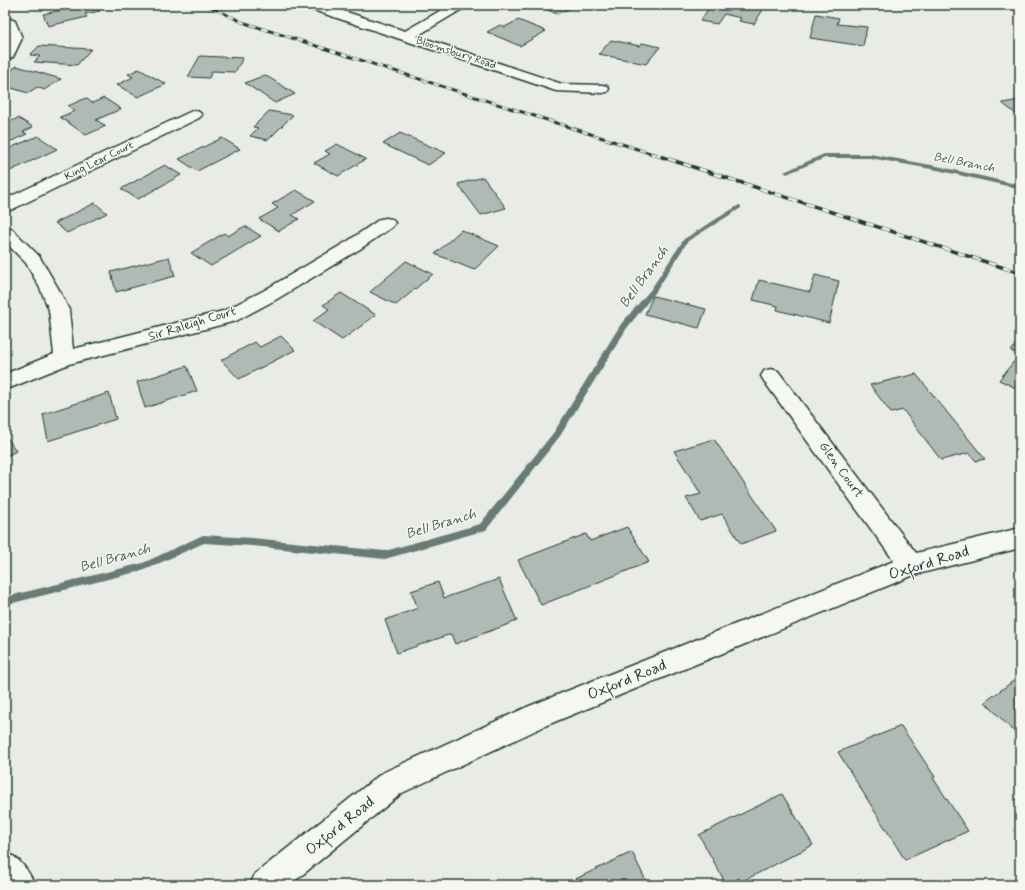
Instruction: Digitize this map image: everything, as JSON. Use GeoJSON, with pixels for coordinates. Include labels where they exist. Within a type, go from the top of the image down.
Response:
{"type":"FeatureCollection","features":[{"type":"Feature","properties":{"kind":"street","name":"Bloomsbury Road"},"geometry":{"type":"LineString","coordinates":[[312,5],[561,88],[602,89]]}},
{"type":"Feature","properties":{"kind":"street"},"geometry":{"type":"LineString","coordinates":[[405,37],[459,5]]}},
{"type":"Feature","properties":{"kind":"street"},"geometry":{"type":"LineString","coordinates":[[5,21],[10,24],[15,38],[8,54],[5,56]]}},
{"type":"Feature","properties":{"kind":"street","name":"King Lear Court"},"geometry":{"type":"LineString","coordinates":[[5,206],[194,115]]}},
{"type":"Feature","properties":{"kind":"street","name":"Sir Raleigh Court"},"geometry":{"type":"LineString","coordinates":[[5,382],[64,358],[229,316],[283,287],[354,245],[386,223]]}},
{"type":"Feature","properties":{"kind":"street"},"geometry":{"type":"LineString","coordinates":[[5,232],[33,260],[49,288],[59,310],[64,358]]}},
{"type":"Feature","properties":{"kind":"street","name":"Glen Court"},"geometry":{"type":"LineString","coordinates":[[771,376],[911,565]]}},
{"type":"Feature","properties":{"kind":"street","name":"Oxford Road"},"geometry":{"type":"LineString","coordinates":[[266,885],[392,783],[537,716],[911,565],[1020,538]]}},
{"type":"Feature","properties":{"kind":"street"},"geometry":{"type":"LineString","coordinates":[[5,867],[19,885]]}},
{"type":"Feature","properties":{"kind":"building"},"geometry":{"type":"Polygon","coordinates":[[[25,5],[56,5],[43,10],[38,6],[30,8],[25,5]]]}},
{"type":"Feature","properties":{"kind":"building"},"geometry":{"type":"Polygon","coordinates":[[[87,5],[96,5],[100,11],[85,14],[87,17],[48,26],[43,14],[87,5]]]}},
{"type":"Feature","properties":{"kind":"building"},"geometry":{"type":"Polygon","coordinates":[[[536,5],[577,5],[557,14],[536,5]]]}},
{"type":"Feature","properties":{"kind":"building"},"geometry":{"type":"Polygon","coordinates":[[[711,5],[749,5],[764,8],[754,24],[739,21],[741,18],[724,14],[717,24],[700,21],[711,5]]]}},
{"type":"Feature","properties":{"kind":"building"},"geometry":{"type":"Polygon","coordinates":[[[816,14],[839,18],[837,24],[867,27],[863,46],[810,38],[816,14]]]}},
{"type":"Feature","properties":{"kind":"building"},"geometry":{"type":"Polygon","coordinates":[[[518,20],[546,31],[520,46],[487,32],[500,25],[505,27],[518,20]]]}},
{"type":"Feature","properties":{"kind":"building"},"geometry":{"type":"Polygon","coordinates":[[[611,40],[640,46],[642,43],[660,47],[646,64],[599,54],[611,40]]]}},
{"type":"Feature","properties":{"kind":"building"},"geometry":{"type":"Polygon","coordinates":[[[39,46],[91,49],[77,65],[34,62],[40,56],[30,55],[39,46]]]}},
{"type":"Feature","properties":{"kind":"building"},"geometry":{"type":"Polygon","coordinates":[[[200,56],[243,58],[235,72],[212,71],[209,78],[188,77],[200,56]]]}},
{"type":"Feature","properties":{"kind":"building"},"geometry":{"type":"Polygon","coordinates":[[[17,66],[61,79],[44,90],[37,87],[28,93],[5,86],[5,80],[11,76],[5,74],[17,66]]]}},
{"type":"Feature","properties":{"kind":"building"},"geometry":{"type":"Polygon","coordinates":[[[139,69],[166,84],[138,97],[117,85],[133,77],[128,74],[139,69]]]}},
{"type":"Feature","properties":{"kind":"building"},"geometry":{"type":"Polygon","coordinates":[[[265,75],[295,94],[275,103],[245,83],[265,75]]]}},
{"type":"Feature","properties":{"kind":"building"},"geometry":{"type":"Polygon","coordinates":[[[86,98],[92,103],[104,98],[121,109],[96,120],[106,126],[86,135],[60,117],[75,111],[68,106],[86,98]]]}},
{"type":"Feature","properties":{"kind":"building"},"geometry":{"type":"Polygon","coordinates":[[[1020,100],[1020,117],[1002,103],[1020,100]]]}},
{"type":"Feature","properties":{"kind":"building"},"geometry":{"type":"Polygon","coordinates":[[[269,111],[293,115],[268,140],[250,136],[258,128],[253,127],[269,111]]]}},
{"type":"Feature","properties":{"kind":"building"},"geometry":{"type":"Polygon","coordinates":[[[18,118],[33,127],[23,132],[27,134],[5,144],[5,124],[18,118]]]}},
{"type":"Feature","properties":{"kind":"building"},"geometry":{"type":"Polygon","coordinates":[[[400,133],[446,153],[428,165],[383,144],[400,133]]]}},
{"type":"Feature","properties":{"kind":"building"},"geometry":{"type":"Polygon","coordinates":[[[38,136],[57,149],[8,172],[5,170],[5,150],[38,136]]]}},
{"type":"Feature","properties":{"kind":"building"},"geometry":{"type":"Polygon","coordinates":[[[222,138],[240,149],[197,171],[179,159],[222,138]]]}},
{"type":"Feature","properties":{"kind":"building"},"geometry":{"type":"Polygon","coordinates":[[[337,144],[366,159],[338,176],[314,163],[330,154],[325,151],[337,144]]]}},
{"type":"Feature","properties":{"kind":"building"},"geometry":{"type":"Polygon","coordinates":[[[165,165],[181,175],[138,199],[121,189],[165,165]]]}},
{"type":"Feature","properties":{"kind":"building"},"geometry":{"type":"Polygon","coordinates":[[[483,177],[506,208],[481,215],[458,184],[483,177]]]}},
{"type":"Feature","properties":{"kind":"building"},"geometry":{"type":"Polygon","coordinates":[[[296,190],[315,201],[292,215],[299,219],[279,231],[259,219],[278,208],[272,204],[296,190]]]}},
{"type":"Feature","properties":{"kind":"building"},"geometry":{"type":"Polygon","coordinates":[[[95,203],[107,213],[67,233],[55,223],[95,203]]]}},
{"type":"Feature","properties":{"kind":"building"},"geometry":{"type":"Polygon","coordinates":[[[245,226],[261,236],[211,266],[191,253],[224,233],[228,236],[245,226]]]}},
{"type":"Feature","properties":{"kind":"building"},"geometry":{"type":"Polygon","coordinates":[[[461,230],[499,246],[474,270],[435,254],[461,230]]]}},
{"type":"Feature","properties":{"kind":"building"},"geometry":{"type":"Polygon","coordinates":[[[169,257],[175,276],[116,292],[111,272],[169,257]]]}},
{"type":"Feature","properties":{"kind":"building"},"geometry":{"type":"Polygon","coordinates":[[[406,261],[433,274],[396,305],[370,292],[406,261]]]}},
{"type":"Feature","properties":{"kind":"building"},"geometry":{"type":"Polygon","coordinates":[[[815,275],[839,281],[829,323],[777,310],[778,306],[753,300],[759,280],[810,292],[815,275]]]}},
{"type":"Feature","properties":{"kind":"building"},"geometry":{"type":"Polygon","coordinates":[[[341,293],[376,315],[342,340],[313,321],[329,309],[323,305],[341,293]]]}},
{"type":"Feature","properties":{"kind":"building"},"geometry":{"type":"Polygon","coordinates":[[[653,296],[706,309],[699,328],[645,314],[653,296]]]}},
{"type":"Feature","properties":{"kind":"building"},"geometry":{"type":"Polygon","coordinates":[[[281,336],[295,350],[239,379],[221,360],[255,342],[260,347],[281,336]]]}},
{"type":"Feature","properties":{"kind":"building"},"geometry":{"type":"Polygon","coordinates":[[[1020,340],[1020,390],[999,380],[1019,355],[1011,351],[1020,340]]]}},
{"type":"Feature","properties":{"kind":"building"},"geometry":{"type":"Polygon","coordinates":[[[187,366],[197,391],[145,408],[137,382],[187,366]]]}},
{"type":"Feature","properties":{"kind":"building"},"geometry":{"type":"Polygon","coordinates":[[[916,374],[985,459],[976,461],[969,453],[941,460],[903,410],[891,413],[870,385],[916,374]]]}},
{"type":"Feature","properties":{"kind":"building"},"geometry":{"type":"Polygon","coordinates":[[[109,393],[116,419],[48,441],[43,414],[109,393]]]}},
{"type":"Feature","properties":{"kind":"building"},"geometry":{"type":"Polygon","coordinates":[[[5,434],[16,451],[5,457],[5,434]]]}},
{"type":"Feature","properties":{"kind":"building"},"geometry":{"type":"Polygon","coordinates":[[[714,439],[776,531],[741,544],[722,514],[700,521],[686,498],[701,494],[674,451],[714,439]]]}},
{"type":"Feature","properties":{"kind":"building"},"geometry":{"type":"Polygon","coordinates":[[[627,527],[649,562],[541,605],[518,560],[586,534],[590,541],[627,527]]]}},
{"type":"Feature","properties":{"kind":"building"},"geometry":{"type":"Polygon","coordinates":[[[499,579],[517,621],[455,644],[451,634],[397,653],[385,620],[418,608],[411,591],[438,582],[444,598],[499,579]]]}},
{"type":"Feature","properties":{"kind":"building"},"geometry":{"type":"Polygon","coordinates":[[[1020,676],[1020,738],[985,702],[1020,676]]]}},
{"type":"Feature","properties":{"kind":"building"},"geometry":{"type":"Polygon","coordinates":[[[901,726],[935,777],[933,778],[968,831],[905,860],[838,752],[901,726]]]}},
{"type":"Feature","properties":{"kind":"building"},"geometry":{"type":"Polygon","coordinates":[[[782,794],[813,845],[741,882],[739,878],[726,884],[699,835],[782,794]]]}},
{"type":"Feature","properties":{"kind":"building"},"geometry":{"type":"Polygon","coordinates":[[[632,852],[648,885],[563,885],[632,852]]]}},
{"type":"Feature","properties":{"kind":"waterway","name":"Bell Branch"},"geometry":{"type":"LineString","coordinates":[[787,172],[824,156],[870,156],[937,168],[1020,187]]}},
{"type":"Feature","properties":{"kind":"waterway","name":"Bell Branch"},"geometry":{"type":"LineString","coordinates":[[5,601],[144,566],[203,539],[252,542],[385,555],[483,527],[557,434],[624,326],[653,291],[686,240],[739,207]]}},
{"type":"Feature","properties":{"kind":"railway"},"geometry":{"type":"LineString","coordinates":[[207,5],[242,22],[656,155]]}},
{"type":"Feature","properties":{"kind":"railway"},"geometry":{"type":"LineString","coordinates":[[653,154],[1020,273]]}}]}
